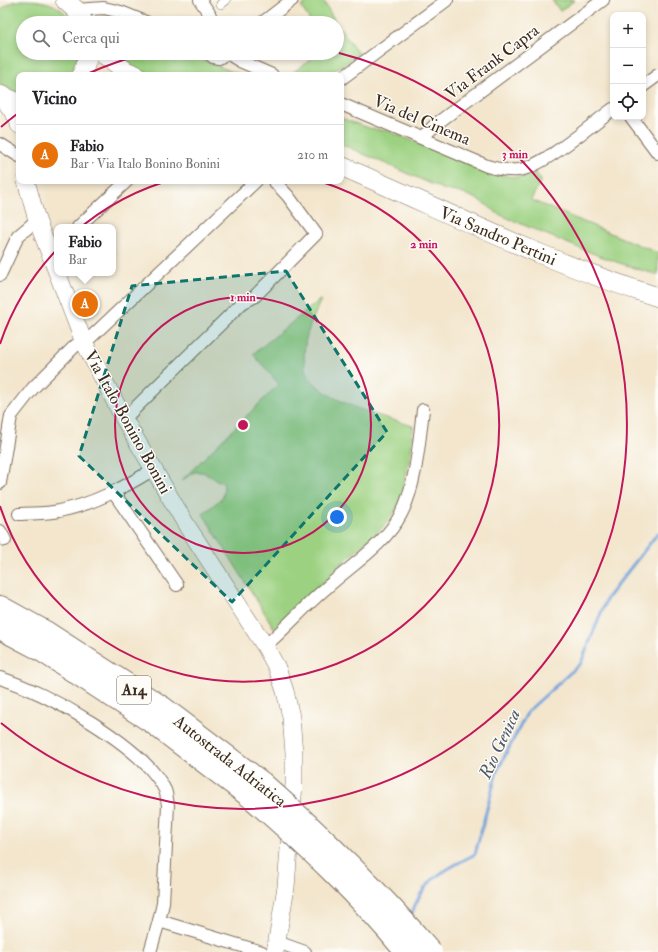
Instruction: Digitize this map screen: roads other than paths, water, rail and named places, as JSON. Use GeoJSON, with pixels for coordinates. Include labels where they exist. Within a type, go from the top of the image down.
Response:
{"type":"FeatureCollection","features":[{"type":"Feature","properties":{"kind":"highway","name":"Autostrada Adriatica"},"geometry":{"type":"LineString","coordinates":[[0,607],[47,633],[163,708],[257,790],[308,847],[350,888],[406,952]]}},
{"type":"Feature","properties":{"kind":"highway","name":"Autostrada Adriatica"},"geometry":{"type":"LineString","coordinates":[[0,628],[38,648],[257,790],[319,833],[362,876],[431,952]]}},
{"type":"Feature","properties":{"kind":"main road"},"geometry":{"type":"LineString","coordinates":[[83,72],[87,60]]}},
{"type":"Feature","properties":{"kind":"main road"},"geometry":{"type":"LineString","coordinates":[[111,60],[128,72]]}},
{"type":"Feature","properties":{"kind":"main road"},"geometry":{"type":"LineString","coordinates":[[7,98],[16,115]]}},
{"type":"Feature","properties":{"kind":"main road","name":"Via Sandro Pertini"},"geometry":{"type":"LineString","coordinates":[[344,155],[581,259],[658,285]]}},
{"type":"Feature","properties":{"kind":"main road","name":"Via Sandro Pertini"},"geometry":{"type":"LineString","coordinates":[[344,167],[473,226],[570,266],[620,285],[658,297]]}},
{"type":"Feature","properties":{"kind":"main road","name":"Via Italo Bonino Bonini"},"geometry":{"type":"LineString","coordinates":[[27,184],[37,220],[53,251]]}},
{"type":"Feature","properties":{"kind":"main road","name":"Via Italo Bonino Bonini"},"geometry":{"type":"LineString","coordinates":[[61,276],[83,340],[124,419],[187,526],[265,646],[277,668],[286,692],[291,717],[294,753],[286,887],[276,947]]}},
{"type":"Feature","properties":{"kind":"street"},"geometry":{"type":"LineString","coordinates":[[200,0],[210,16]]}},
{"type":"Feature","properties":{"kind":"street"},"geometry":{"type":"LineString","coordinates":[[271,16],[292,0]]}},
{"type":"Feature","properties":{"kind":"street"},"geometry":{"type":"LineString","coordinates":[[344,77],[447,0]]}},
{"type":"Feature","properties":{"kind":"street","name":"Via Frank Capra"},"geometry":{"type":"LineString","coordinates":[[422,138],[436,124],[603,0]]}},
{"type":"Feature","properties":{"kind":"street"},"geometry":{"type":"LineString","coordinates":[[75,11],[104,8],[131,16]]}},
{"type":"Feature","properties":{"kind":"street"},"geometry":{"type":"LineString","coordinates":[[238,60],[265,72]]}},
{"type":"Feature","properties":{"kind":"street"},"geometry":{"type":"LineString","coordinates":[[646,84],[658,75]]}},
{"type":"Feature","properties":{"kind":"street","name":"Via del Cinema"},"geometry":{"type":"LineString","coordinates":[[344,105],[487,166],[502,170],[518,170],[536,165],[610,110]]}},
{"type":"Feature","properties":{"kind":"street"},"geometry":{"type":"LineString","coordinates":[[633,120],[658,153]]}},
{"type":"Feature","properties":{"kind":"street"},"geometry":{"type":"LineString","coordinates":[[0,144],[16,154]]}},
{"type":"Feature","properties":{"kind":"street"},"geometry":{"type":"LineString","coordinates":[[81,224],[124,184]]}},
{"type":"Feature","properties":{"kind":"street"},"geometry":{"type":"LineString","coordinates":[[0,483],[11,416],[33,388],[75,346],[83,340],[90,338],[253,184]]}},
{"type":"Feature","properties":{"kind":"street"},"geometry":{"type":"LineString","coordinates":[[124,419],[242,303],[254,297],[316,234],[288,196],[277,184]]}},
{"type":"Feature","properties":{"kind":"street"},"geometry":{"type":"LineString","coordinates":[[0,275],[18,236],[37,220]]}},
{"type":"Feature","properties":{"kind":"street"},"geometry":{"type":"LineString","coordinates":[[265,646],[324,590],[372,549],[389,532],[401,514],[414,472],[424,410]]}},
{"type":"Feature","properties":{"kind":"street"},"geometry":{"type":"LineString","coordinates":[[18,514],[58,512],[91,503],[114,493],[154,469]]}},
{"type":"Feature","properties":{"kind":"street"},"geometry":{"type":"LineString","coordinates":[[114,493],[177,585]]}},
{"type":"Feature","properties":{"kind":"street"},"geometry":{"type":"LineString","coordinates":[[0,678],[93,722],[140,759],[157,777],[166,792],[168,805],[162,903],[160,922],[150,952]]}},
{"type":"Feature","properties":{"kind":"street"},"geometry":{"type":"LineString","coordinates":[[160,922],[262,952]]}},
{"type":"Feature","properties":{"kind":"street"},"geometry":{"type":"LineString","coordinates":[[276,947],[305,952]]}},
{"type":"Feature","properties":{"kind":"waterway","name":"Rio Genica"},"geometry":{"type":"LineString","coordinates":[[411,916],[421,893],[428,884],[443,872],[475,854],[497,771],[528,711],[581,663],[607,598],[658,533]]}},
{"type":"Feature","properties":{"kind":"place","name":"Fabio"},"geometry":{"type":"Point","coordinates":[85,304]}}]}
